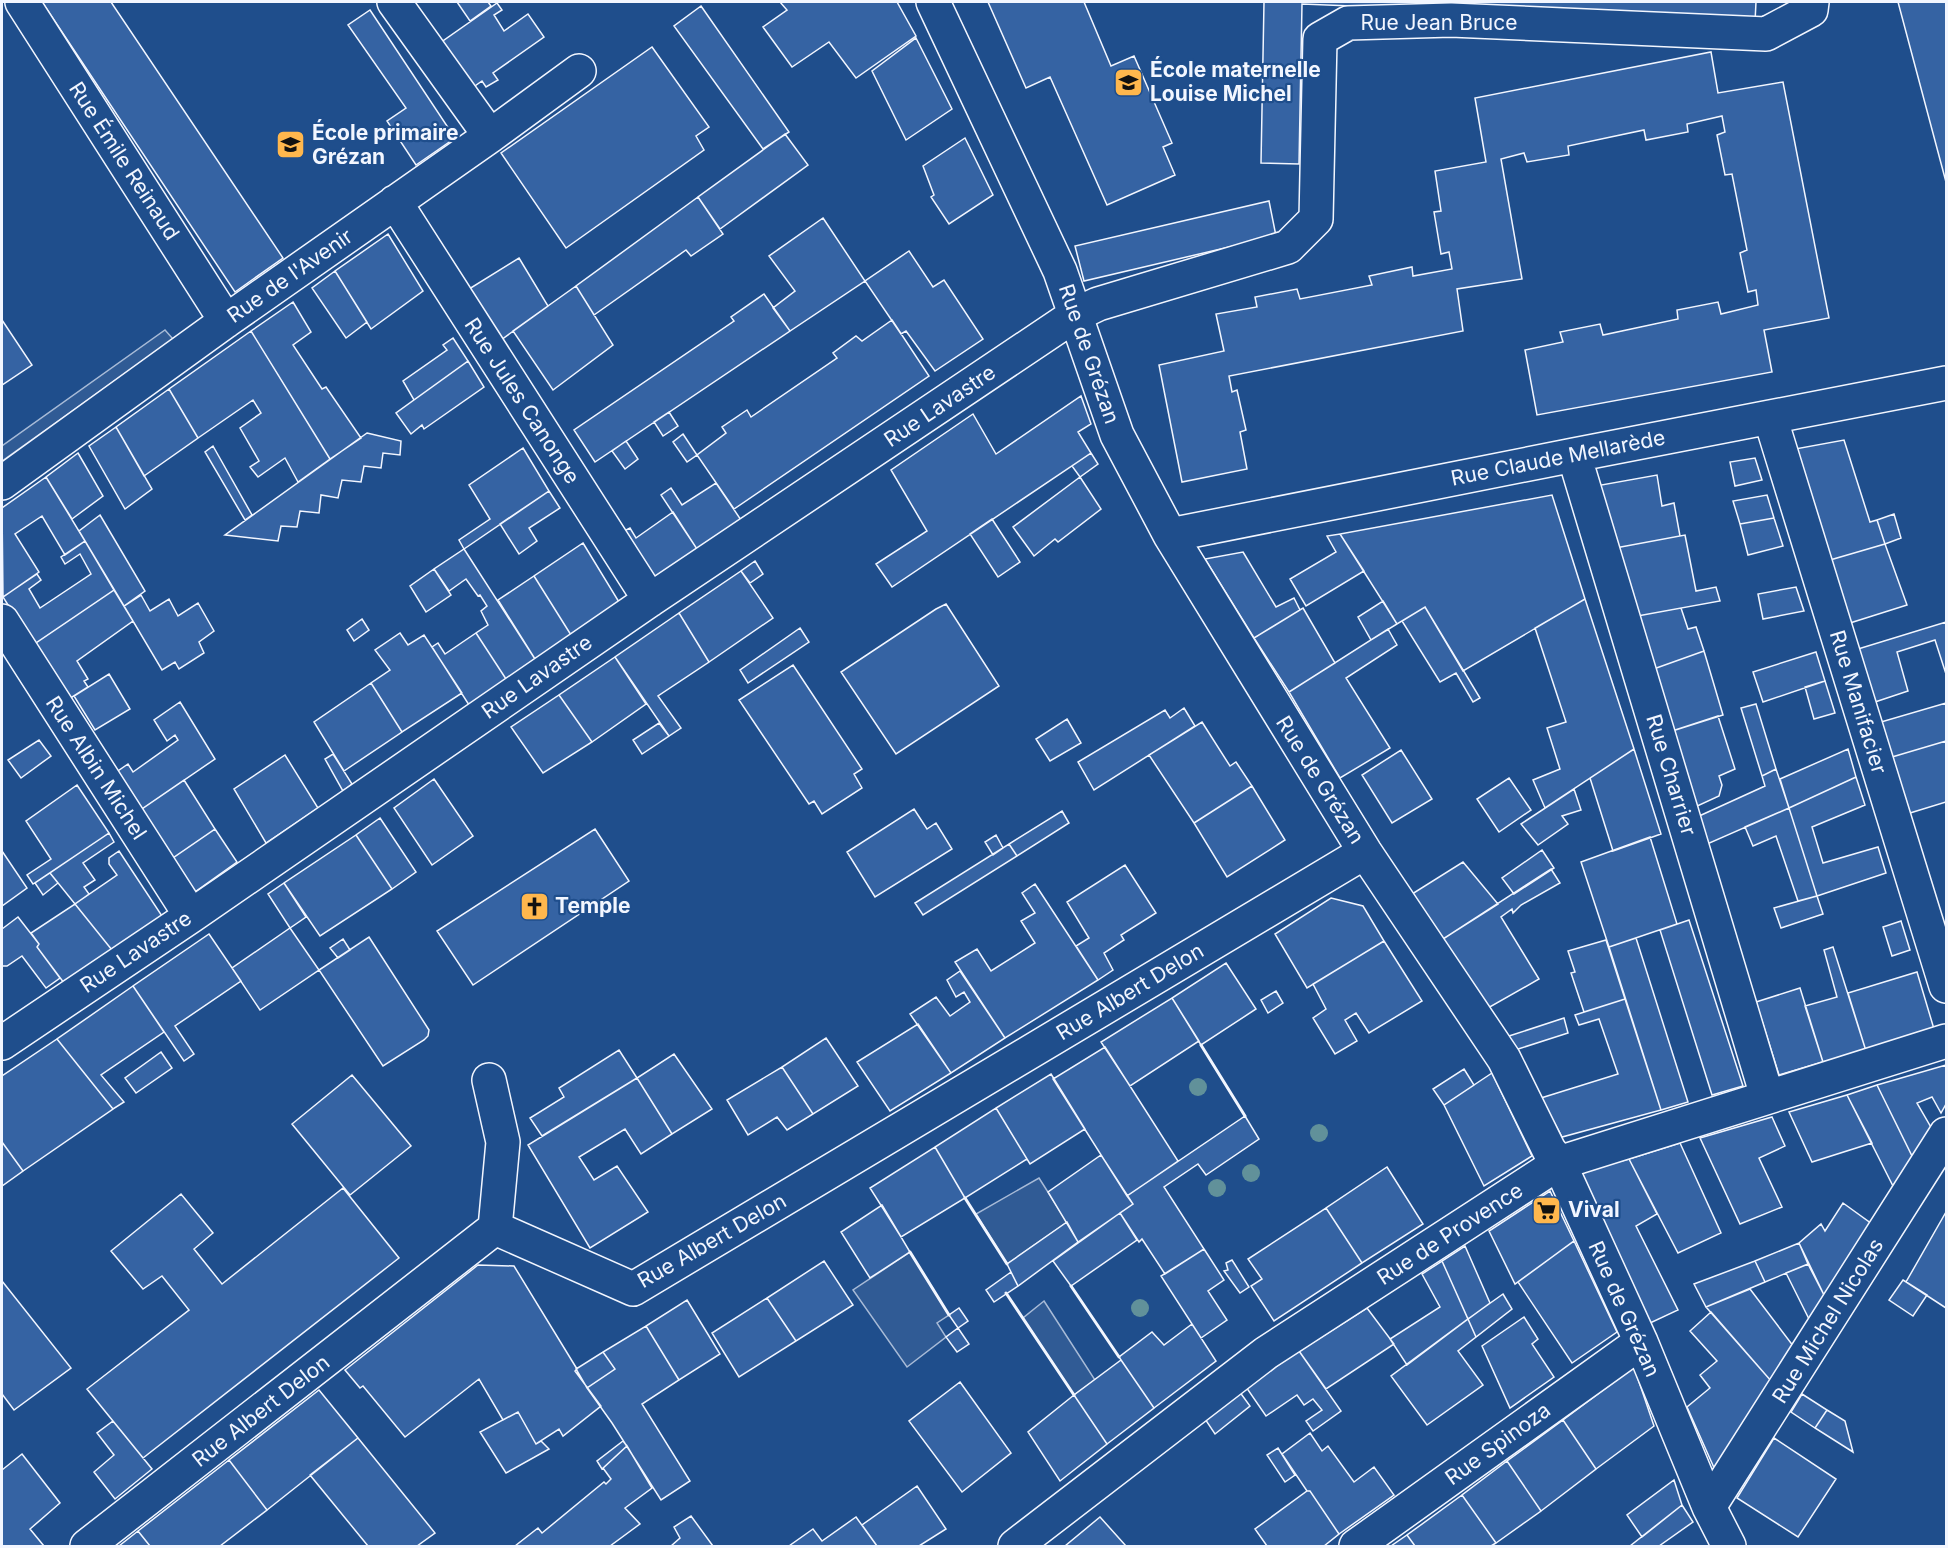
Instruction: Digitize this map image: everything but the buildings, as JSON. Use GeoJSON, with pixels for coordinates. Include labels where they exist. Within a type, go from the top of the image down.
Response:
{"type":"FeatureCollection","features":[{"type":"Feature","properties":{"kind":"street","name":"Rue Émile Reinaud"},"geometry":{"type":"LineString","coordinates":[[22,2],[226,321]]}},
{"type":"Feature","properties":{"kind":"street"},"geometry":{"type":"LineString","coordinates":[[394,2],[490,136]]}},
{"type":"Feature","properties":{"kind":"street","name":"Rue de Grézan"},"geometry":{"type":"LineString","coordinates":[[933,2],[1060,271],[1117,435],[1170,536],[1365,852],[1504,1059],[1549,1149],[1559,1163],[1641,1342],[1709,1507],[1729,1546]]}},
{"type":"Feature","properties":{"kind":"street","name":"Rue Jean Bruce"},"geometry":{"type":"LineString","coordinates":[[1075,315],[1098,304],[1288,247],[1316,219],[1320,39],[1348,23],[1450,20],[1766,34],[1811,10],[1812,2]]}},
{"type":"Feature","properties":{"kind":"street","name":"Rue de l'Avenir"},"geometry":{"type":"LineString","coordinates":[[2,483],[226,321],[579,72]]}},
{"type":"Feature","properties":{"kind":"street","name":"Rue Jules Canonge"},"geometry":{"type":"LineString","coordinates":[[395,202],[650,600]]}},
{"type":"Feature","properties":{"kind":"street","name":"Rue Lavastre"},"geometry":{"type":"LineString","coordinates":[[2,1043],[191,916],[650,600],[1075,315]]}},
{"type":"Feature","properties":{"kind":"street","name":"Rue Claude Mellarède"},"geometry":{"type":"LineString","coordinates":[[1170,536],[1574,454],[1947,383]]}},
{"type":"Feature","properties":{"kind":"street","name":"Rue Manifacier"},"geometry":{"type":"LineString","coordinates":[[1770,417],[1947,986]]}},
{"type":"Feature","properties":{"kind":"street","name":"Rue Charrier"},"geometry":{"type":"LineString","coordinates":[[1574,454],[1767,1096]]}},
{"type":"Feature","properties":{"kind":"street","name":"Rue Albin Michel"},"geometry":{"type":"LineString","coordinates":[[2,621],[191,916]]}},
{"type":"Feature","properties":{"kind":"street","name":"Rue Albert Delon"},"geometry":{"type":"LineString","coordinates":[[87,1546],[495,1228],[633,1289],[1365,852]]}},
{"type":"Feature","properties":{"kind":"street","name":"Rue de Provence"},"geometry":{"type":"LineString","coordinates":[[1030,1542],[1266,1353],[1559,1163],[1947,1041]]}},
{"type":"Feature","properties":{"kind":"street"},"geometry":{"type":"LineString","coordinates":[[489,1080],[503,1142],[495,1228]]}},
{"type":"Feature","properties":{"kind":"street","name":"Rue Michel Nicolas"},"geometry":{"type":"LineString","coordinates":[[1709,1507],[1947,1134]]}},
{"type":"Feature","properties":{"kind":"street","name":"Rue Spinoza"},"geometry":{"type":"LineString","coordinates":[[1356,1546],[1641,1342]]}},
{"type":"Feature","properties":{"kind":"shaded area"},"geometry":{"type":"Polygon","coordinates":[[[165,330],[173,339],[2,461],[2,446],[165,330]]]}},
{"type":"Feature","properties":{"kind":"shaded area"},"geometry":{"type":"Polygon","coordinates":[[[1039,1178],[1067,1222],[1007,1264],[976,1214],[1039,1178]]]}},
{"type":"Feature","properties":{"kind":"shaded area"},"geometry":{"type":"Polygon","coordinates":[[[910,1252],[949,1315],[937,1323],[946,1337],[907,1367],[853,1290],[910,1252]]]}},
{"type":"Feature","properties":{"kind":"shaded area"},"geometry":{"type":"Polygon","coordinates":[[[1044,1301],[1095,1380],[1074,1395],[1023,1318],[1044,1301]]]}},
{"type":"Feature","properties":{"kind":"wall"},"geometry":{"type":"LineString","coordinates":[[1201,1045],[1245,1116]]}},
{"type":"Feature","properties":{"kind":"wall"},"geometry":{"type":"LineString","coordinates":[[965,1198],[1007,1264]]}},
{"type":"Feature","properties":{"kind":"wall"},"geometry":{"type":"LineString","coordinates":[[910,1252],[949,1315]]}},
{"type":"Feature","properties":{"kind":"wall"},"geometry":{"type":"LineString","coordinates":[[1071,1286],[1119,1357]]}},
{"type":"Feature","properties":{"kind":"wall"},"geometry":{"type":"LineString","coordinates":[[1006,1293],[1074,1395]]}},
{"type":"Feature","properties":{"kind":"place","name":"École maternelle Louise Michel"},"geometry":{"type":"Point","coordinates":[1129,82]}},
{"type":"Feature","properties":{"kind":"place","name":"École primaire Grézan"},"geometry":{"type":"Point","coordinates":[291,145]}},
{"type":"Feature","properties":{"kind":"place","name":"Temple"},"geometry":{"type":"Point","coordinates":[534,906]}},
{"type":"Feature","properties":{"kind":"place","name":"Vival"},"geometry":{"type":"Point","coordinates":[1547,1210]}}]}
